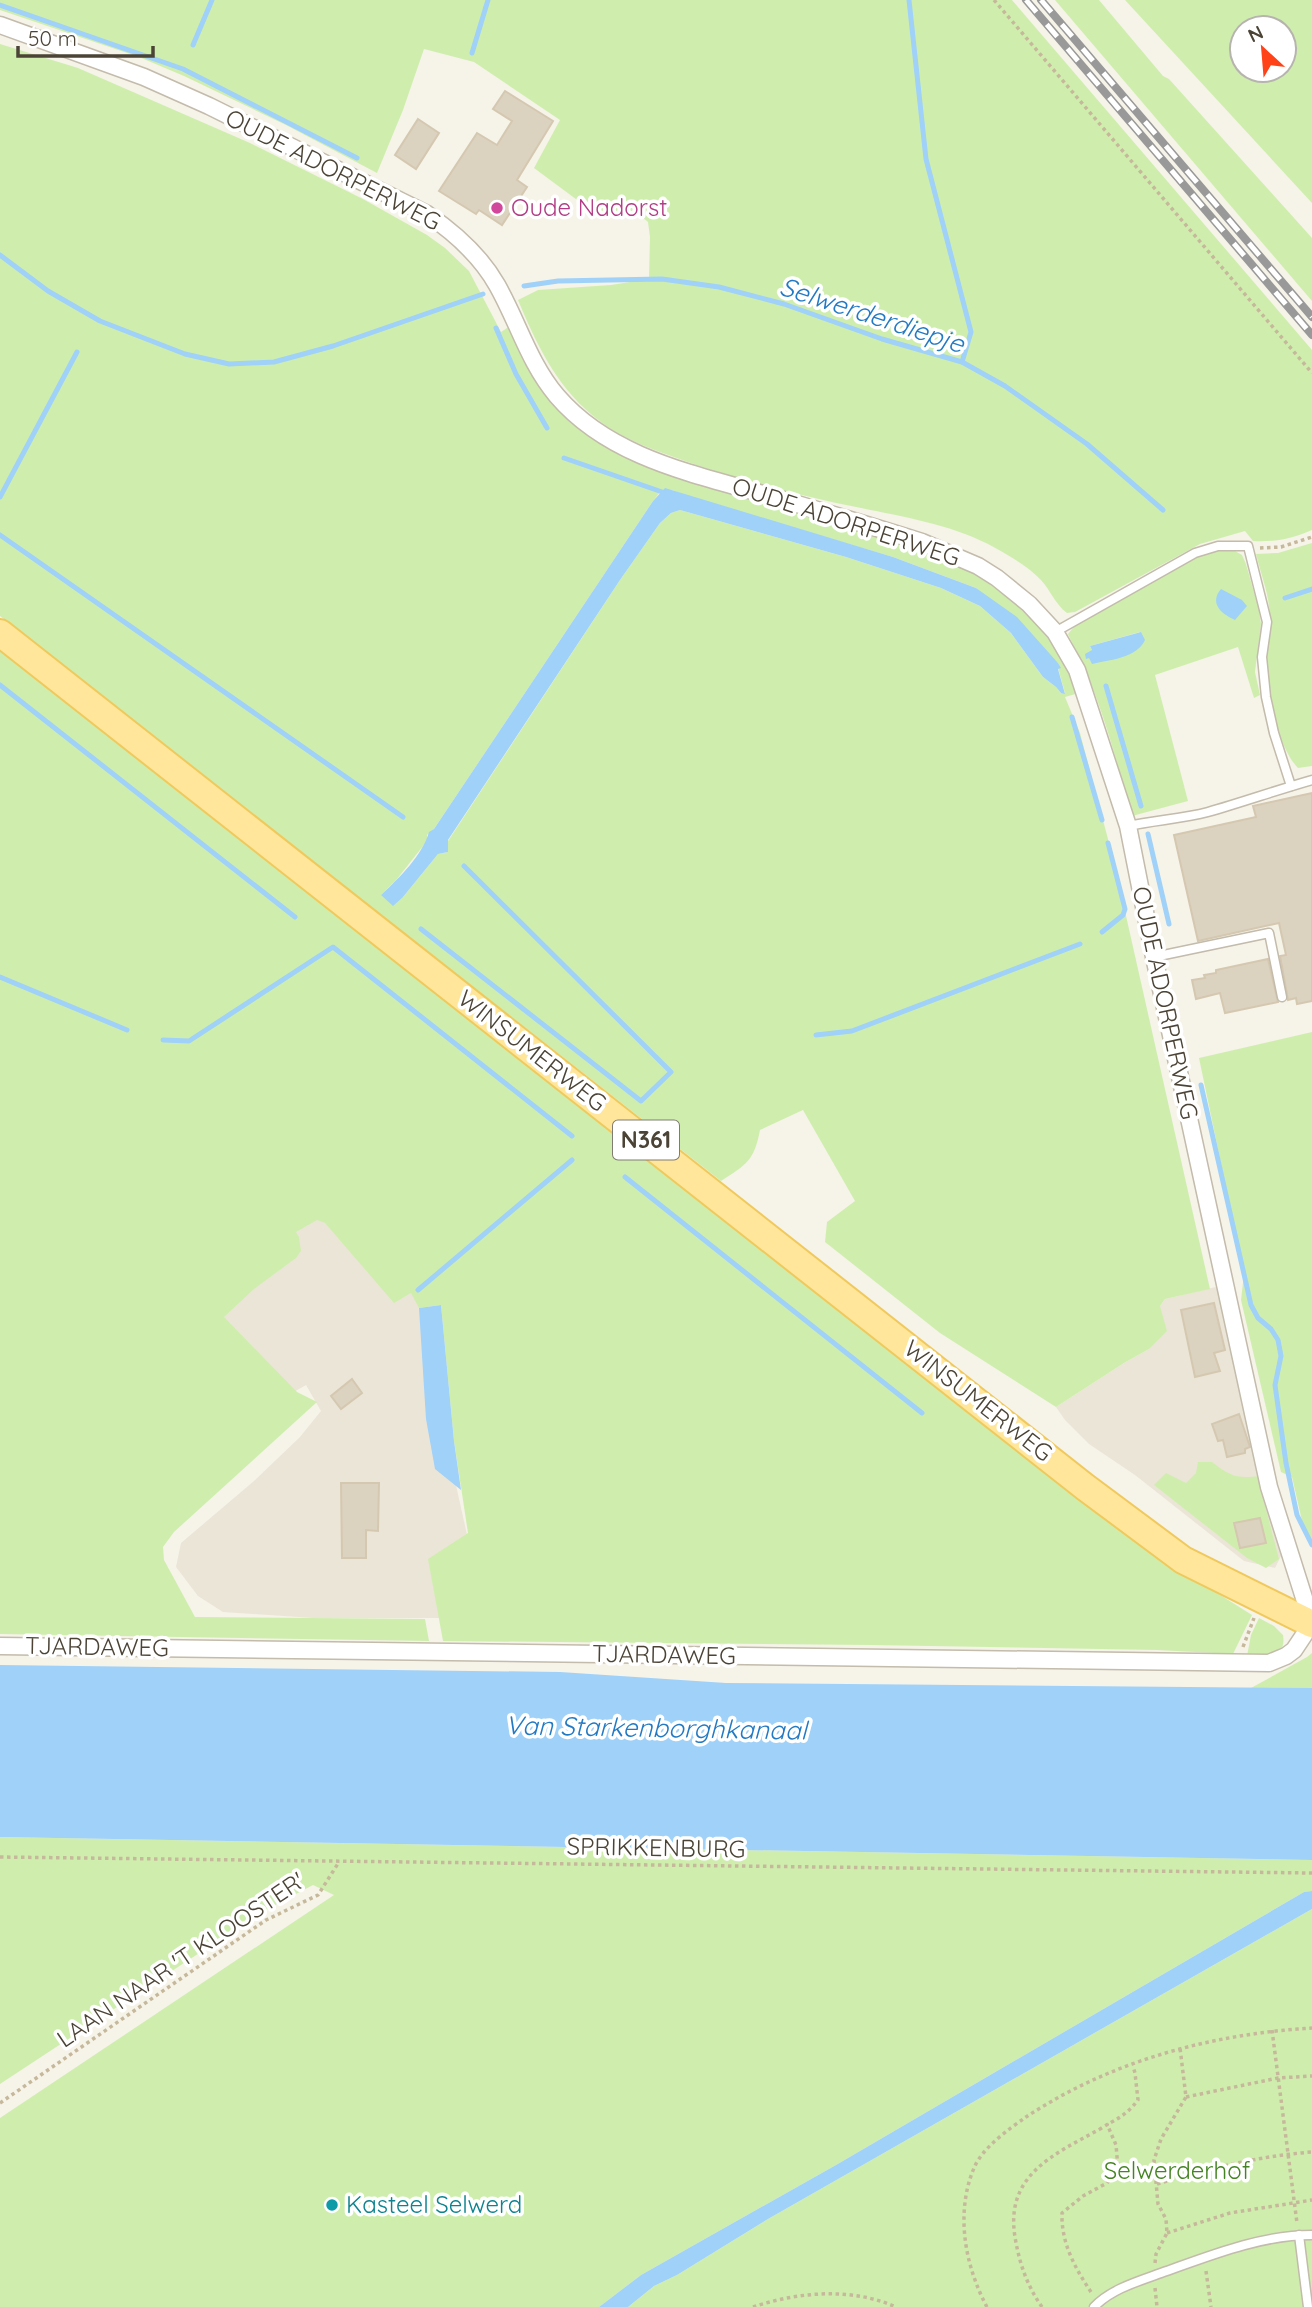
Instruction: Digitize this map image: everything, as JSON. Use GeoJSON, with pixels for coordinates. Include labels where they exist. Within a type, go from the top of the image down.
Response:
{"type":"FeatureCollection","features":[{"type":"Feature","properties":{"kind":"main road","name":"WINSUMERWEG"},"geometry":{"type":"LineString","coordinates":[[0,634],[1085,1487],[1182,1560],[1310,1623]]}},
{"type":"Feature","properties":{"kind":"street","name":"OUDE ADORPERWEG"},"geometry":{"type":"LineString","coordinates":[[0,25],[144,78],[209,106],[427,214],[444,225],[474,253],[491,276],[545,380],[573,412],[606,438],[634,453],[677,469],[922,542],[958,557],[997,578],[1029,604],[1055,632],[1077,670],[1129,827],[1154,957],[1269,1488],[1306,1601],[1310,1623]]}},
{"type":"Feature","properties":{"kind":"street","name":"TJARDAWEG"},"geometry":{"type":"LineString","coordinates":[[0,1646],[1269,1663],[1294,1650],[1310,1623]]}},
{"type":"Feature","properties":{"kind":"lane"},"geometry":{"type":"LineString","coordinates":[[1055,632],[1195,553],[1218,546],[1248,546],[1266,622],[1262,657],[1266,697],[1291,786]]}},
{"type":"Feature","properties":{"kind":"lane"},"geometry":{"type":"LineString","coordinates":[[1129,827],[1209,811],[1312,780]]}},
{"type":"Feature","properties":{"kind":"lane"},"geometry":{"type":"LineString","coordinates":[[1154,957],[1269,933],[1282,997]]}},
{"type":"Feature","properties":{"kind":"lane"},"geometry":{"type":"LineString","coordinates":[[1299,2235],[1308,2307]]}},
{"type":"Feature","properties":{"kind":"lane"},"geometry":{"type":"LineString","coordinates":[[1096,2305],[1128,2285],[1205,2257],[1240,2246],[1312,2235]]}},
{"type":"Feature","properties":{"kind":"path"},"geometry":{"type":"LineString","coordinates":[[994,0],[1312,373]]}},
{"type":"Feature","properties":{"kind":"path"},"geometry":{"type":"LineString","coordinates":[[1248,546],[1281,547],[1312,537]]}},
{"type":"Feature","properties":{"kind":"path","name":"SPRIKKENBURG"},"geometry":{"type":"LineString","coordinates":[[0,1857],[1312,1873]]}},
{"type":"Feature","properties":{"kind":"path","name":"LAAN NAAR 'T KLOOSTER'"},"geometry":{"type":"LineString","coordinates":[[0,2103],[266,1920],[318,1895],[339,1862]]}},
{"type":"Feature","properties":{"kind":"path"},"geometry":{"type":"LineString","coordinates":[[987,2307],[968,2256],[964,2226],[965,2202],[974,2167],[1001,2134],[1052,2101],[1097,2077],[1180,2048],[1272,2030],[1312,2028]]}},
{"type":"Feature","properties":{"kind":"path"},"geometry":{"type":"LineString","coordinates":[[1272,2030],[1299,2235]]}},
{"type":"Feature","properties":{"kind":"path"},"geometry":{"type":"LineString","coordinates":[[1157,2307],[1153,2276],[1156,2254],[1167,2233],[1167,2219],[1158,2204],[1154,2160],[1161,2138],[1186,2096],[1180,2048]]}},
{"type":"Feature","properties":{"kind":"path"},"geometry":{"type":"LineString","coordinates":[[1042,2307],[1019,2262],[1012,2221],[1017,2195],[1030,2175],[1062,2150],[1127,2115],[1138,2100],[1132,2066]]}},
{"type":"Feature","properties":{"kind":"path"},"geometry":{"type":"LineString","coordinates":[[1186,2096],[1278,2078],[1312,2076]]}},
{"type":"Feature","properties":{"kind":"path"},"geometry":{"type":"LineString","coordinates":[[1096,2305],[1075,2269],[1062,2230],[1062,2213],[1083,2196],[1107,2183],[1118,2168],[1116,2145],[1107,2124]]}},
{"type":"Feature","properties":{"kind":"path"},"geometry":{"type":"LineString","coordinates":[[1157,2184],[1208,2169],[1312,2152]]}},
{"type":"Feature","properties":{"kind":"path"},"geometry":{"type":"LineString","coordinates":[[1167,2233],[1230,2213],[1312,2200]]}},
{"type":"Feature","properties":{"kind":"path"},"geometry":{"type":"LineString","coordinates":[[1205,2257],[1211,2307]]}},
{"type":"Feature","properties":{"kind":"path"},"geometry":{"type":"LineString","coordinates":[[753,2307],[795,2296],[822,2294],[858,2296],[896,2307]]}},
{"type":"Feature","properties":{"kind":"shaded area"},"geometry":{"type":"Polygon","coordinates":[[[316,1218],[328,1223],[411,1292],[419,1305],[470,1548],[442,1618],[313,1618],[223,1612],[198,1596],[176,1567],[181,1543],[254,1481],[300,1437],[321,1411],[306,1385],[292,1393],[203,1315],[296,1231],[316,1218]]]}},
{"type":"Feature","properties":{"kind":"shaded area"},"geometry":{"type":"Polygon","coordinates":[[[1220,1286],[1283,1552],[1275,1568],[1244,1561],[1135,1475],[1089,1444],[1056,1407],[1149,1349],[1160,1306],[1165,1299],[1220,1286]]]}},
{"type":"Feature","properties":{"kind":"green space"},"geometry":{"type":"Polygon","coordinates":[[[0,0],[1012,0],[1312,350],[1312,530],[1290,538],[1261,541],[1253,541],[1245,531],[1200,544],[1075,612],[1067,613],[1029,569],[973,537],[926,522],[765,486],[650,448],[601,422],[567,390],[548,362],[518,300],[538,290],[611,285],[649,279],[648,222],[642,217],[592,211],[534,168],[560,120],[474,62],[424,49],[377,173],[184,76],[139,57],[0,10],[0,0]]]}},
{"type":"Feature","properties":{"kind":"green space"},"geometry":{"type":"Polygon","coordinates":[[[1055,0],[1099,0],[1163,76],[1169,79],[1312,238],[1312,301],[1055,0]]]}},
{"type":"Feature","properties":{"kind":"green space"},"geometry":{"type":"Polygon","coordinates":[[[1125,0],[1312,0],[1312,203],[1125,0]]]}},
{"type":"Feature","properties":{"kind":"green space"},"geometry":{"type":"Polygon","coordinates":[[[0,44],[78,68],[250,143],[363,199],[427,235],[469,271],[501,332],[510,326],[562,410],[726,490],[925,550],[980,573],[1026,610],[1064,659],[1079,693],[1065,697],[1080,733],[1113,858],[1210,1289],[1165,1299],[1160,1306],[1167,1331],[1149,1349],[1056,1407],[940,1333],[825,1242],[827,1222],[855,1201],[803,1110],[760,1130],[755,1149],[748,1161],[721,1181],[0,616],[0,44]],[[672,490],[661,491],[653,501],[434,829],[427,835],[427,841],[381,895],[403,897],[438,854],[448,852],[448,841],[620,580],[660,523],[671,513],[680,510],[846,557],[941,588],[980,606],[1011,633],[1043,677],[1061,693],[1065,693],[1058,663],[976,588],[893,557],[672,490]]]}},
{"type":"Feature","properties":{"kind":"green space"},"geometry":{"type":"Polygon","coordinates":[[[1312,543],[1312,766],[1298,768],[1284,746],[1271,702],[1267,660],[1269,606],[1256,554],[1278,553],[1312,543]]]}},
{"type":"Feature","properties":{"kind":"green space"},"geometry":{"type":"Polygon","coordinates":[[[1233,550],[1242,555],[1246,564],[1261,624],[1255,672],[1260,695],[1254,698],[1238,647],[1155,675],[1188,801],[1132,816],[1099,705],[1068,634],[1077,623],[1211,551],[1233,550]],[[1140,632],[1090,646],[1090,661],[1140,632]]]}},
{"type":"Feature","properties":{"kind":"green space"},"geometry":{"type":"Polygon","coordinates":[[[0,647],[1179,1569],[1252,1615],[1233,1654],[1157,1650],[871,1645],[443,1641],[428,1559],[468,1533],[454,1441],[441,1305],[419,1308],[411,1293],[394,1303],[325,1223],[317,1220],[296,1232],[301,1251],[296,1258],[254,1289],[224,1317],[297,1392],[317,1402],[174,1532],[163,1547],[164,1560],[195,1617],[425,1619],[429,1641],[0,1634],[0,647]]]}},
{"type":"Feature","properties":{"kind":"green space"},"geometry":{"type":"Polygon","coordinates":[[[1312,1032],[1312,1546],[1302,1521],[1292,1477],[1281,1472],[1241,1300],[1244,1274],[1199,1058],[1312,1032]]]}},
{"type":"Feature","properties":{"kind":"green space"},"geometry":{"type":"Polygon","coordinates":[[[1198,1462],[1212,1462],[1239,1477],[1259,1476],[1279,1559],[1266,1568],[1247,1558],[1154,1485],[1166,1473],[1186,1483],[1196,1473],[1198,1462]]]}},
{"type":"Feature","properties":{"kind":"green space"},"geometry":{"type":"Polygon","coordinates":[[[1259,1618],[1274,1626],[1283,1635],[1282,1648],[1273,1654],[1247,1656],[1251,1635],[1259,1618]]]}},
{"type":"Feature","properties":{"kind":"green space"},"geometry":{"type":"Polygon","coordinates":[[[1312,1653],[1312,1688],[1251,1688],[1307,1657],[1312,1653]]]}},
{"type":"Feature","properties":{"kind":"green space"},"geometry":{"type":"Polygon","coordinates":[[[0,1837],[1312,1860],[1312,1891],[1304,1892],[836,2165],[641,2275],[599,2307],[0,2307],[0,2118],[334,1895],[313,1885],[260,1913],[0,2084],[0,1837]]]}},
{"type":"Feature","properties":{"kind":"green space","name":"Selwerderhof"},"geometry":{"type":"Polygon","coordinates":[[[1312,1909],[1312,2307],[628,2307],[654,2286],[677,2275],[768,2219],[1312,1909]]]}},
{"type":"Feature","properties":{"kind":"water"},"geometry":{"type":"Polygon","coordinates":[[[665,488],[893,557],[976,588],[1017,617],[1058,663],[1065,694],[1043,677],[1011,633],[980,606],[941,588],[846,557],[680,510],[671,513],[660,523],[620,580],[448,840],[448,852],[438,854],[393,906],[381,895],[415,858],[429,832],[434,829],[653,501],[665,488]]]}},
{"type":"Feature","properties":{"kind":"water"},"geometry":{"type":"Polygon","coordinates":[[[1221,589],[1242,600],[1247,606],[1235,620],[1218,608],[1216,599],[1221,589]]]}},
{"type":"Feature","properties":{"kind":"water"},"geometry":{"type":"Polygon","coordinates":[[[1141,632],[1145,640],[1136,651],[1092,664],[1089,658],[1086,659],[1085,654],[1092,650],[1090,646],[1141,632]]]}},
{"type":"Feature","properties":{"kind":"water"},"geometry":{"type":"Polygon","coordinates":[[[441,1305],[461,1490],[435,1469],[426,1419],[419,1308],[441,1305]]]}},
{"type":"Feature","properties":{"kind":"water","name":"Van Starkenborghkanaal"},"geometry":{"type":"Polygon","coordinates":[[[0,1665],[560,1672],[726,1683],[1312,1688],[1312,1860],[0,1837],[0,1665]]]}},
{"type":"Feature","properties":{"kind":"water"},"geometry":{"type":"Polygon","coordinates":[[[1312,1891],[1312,1909],[768,2219],[677,2275],[654,2286],[628,2307],[599,2307],[641,2275],[836,2165],[1304,1892],[1312,1891]]]}},
{"type":"Feature","properties":{"kind":"building"},"geometry":{"type":"Polygon","coordinates":[[[505,91],[553,121],[517,180],[527,187],[502,225],[479,210],[476,214],[439,191],[477,133],[497,145],[512,121],[493,109],[505,91]]]}},
{"type":"Feature","properties":{"kind":"building"},"geometry":{"type":"Polygon","coordinates":[[[418,119],[439,133],[416,169],[395,155],[418,119]]]}},
{"type":"Feature","properties":{"kind":"building"},"geometry":{"type":"Polygon","coordinates":[[[1312,793],[1312,1001],[1297,1004],[1296,998],[1288,1000],[1280,956],[1286,955],[1279,923],[1198,941],[1174,835],[1256,817],[1253,806],[1312,793]]]}},
{"type":"Feature","properties":{"kind":"building"},"geometry":{"type":"Polygon","coordinates":[[[1268,959],[1278,1002],[1225,1013],[1220,993],[1196,999],[1192,980],[1205,978],[1204,975],[1216,973],[1216,970],[1268,959]]]}},
{"type":"Feature","properties":{"kind":"building"},"geometry":{"type":"Polygon","coordinates":[[[1214,1303],[1225,1350],[1214,1353],[1220,1371],[1195,1377],[1181,1310],[1214,1303]]]}},
{"type":"Feature","properties":{"kind":"building"},"geometry":{"type":"Polygon","coordinates":[[[352,1379],[362,1393],[341,1409],[331,1396],[352,1379]]]}},
{"type":"Feature","properties":{"kind":"building"},"geometry":{"type":"Polygon","coordinates":[[[1239,1414],[1250,1447],[1245,1449],[1245,1453],[1227,1457],[1223,1440],[1218,1441],[1212,1424],[1239,1414]]]}},
{"type":"Feature","properties":{"kind":"building"},"geometry":{"type":"Polygon","coordinates":[[[341,1483],[379,1483],[378,1531],[366,1530],[366,1558],[342,1558],[341,1483]]]}},
{"type":"Feature","properties":{"kind":"building"},"geometry":{"type":"Polygon","coordinates":[[[1260,1518],[1266,1543],[1240,1548],[1234,1523],[1260,1518]]]}},
{"type":"Feature","properties":{"kind":"waterway"},"geometry":{"type":"LineString","coordinates":[[193,45],[212,0]]}},
{"type":"Feature","properties":{"kind":"waterway"},"geometry":{"type":"LineString","coordinates":[[472,53],[488,0]]}},
{"type":"Feature","properties":{"kind":"waterway"},"geometry":{"type":"LineString","coordinates":[[909,0],[926,159],[971,332],[962,362]]}},
{"type":"Feature","properties":{"kind":"waterway"},"geometry":{"type":"LineString","coordinates":[[0,5],[183,69],[357,158]]}},
{"type":"Feature","properties":{"kind":"waterway","name":"Selwerderdiepje"},"geometry":{"type":"LineString","coordinates":[[0,255],[48,291],[100,321],[185,354],[229,364],[274,362],[333,346],[483,294]]}},
{"type":"Feature","properties":{"kind":"waterway","name":"Selwerderdiepje"},"geometry":{"type":"LineString","coordinates":[[524,286],[558,281],[662,279],[719,287],[784,304],[882,339],[962,362],[1005,386],[1087,444],[1163,510]]}},
{"type":"Feature","properties":{"kind":"waterway"},"geometry":{"type":"LineString","coordinates":[[496,328],[516,374],[547,428]]}},
{"type":"Feature","properties":{"kind":"waterway"},"geometry":{"type":"LineString","coordinates":[[0,497],[77,352]]}},
{"type":"Feature","properties":{"kind":"waterway"},"geometry":{"type":"LineString","coordinates":[[564,458],[668,494]]}},
{"type":"Feature","properties":{"kind":"waterway"},"geometry":{"type":"LineString","coordinates":[[0,535],[403,817]]}},
{"type":"Feature","properties":{"kind":"waterway"},"geometry":{"type":"LineString","coordinates":[[1285,598],[1312,589]]}},
{"type":"Feature","properties":{"kind":"waterway"},"geometry":{"type":"LineString","coordinates":[[0,685],[295,917]]}},
{"type":"Feature","properties":{"kind":"waterway"},"geometry":{"type":"LineString","coordinates":[[1106,686],[1141,806]]}},
{"type":"Feature","properties":{"kind":"waterway"},"geometry":{"type":"LineString","coordinates":[[1072,717],[1102,820]]}},
{"type":"Feature","properties":{"kind":"waterway"},"geometry":{"type":"LineString","coordinates":[[1148,834],[1169,924]]}},
{"type":"Feature","properties":{"kind":"waterway"},"geometry":{"type":"LineString","coordinates":[[1102,932],[1123,915],[1125,909],[1108,843]]}},
{"type":"Feature","properties":{"kind":"waterway"},"geometry":{"type":"LineString","coordinates":[[421,929],[641,1101],[671,1072],[464,866]]}},
{"type":"Feature","properties":{"kind":"waterway"},"geometry":{"type":"LineString","coordinates":[[816,1035],[852,1031],[1080,944]]}},
{"type":"Feature","properties":{"kind":"waterway"},"geometry":{"type":"LineString","coordinates":[[163,1040],[189,1041],[333,947],[572,1136]]}},
{"type":"Feature","properties":{"kind":"waterway"},"geometry":{"type":"LineString","coordinates":[[0,977],[127,1030]]}},
{"type":"Feature","properties":{"kind":"waterway"},"geometry":{"type":"LineString","coordinates":[[1201,1085],[1251,1305],[1258,1318],[1271,1329],[1278,1340],[1281,1356],[1275,1385],[1286,1463],[1297,1515],[1312,1545]]}},
{"type":"Feature","properties":{"kind":"waterway"},"geometry":{"type":"LineString","coordinates":[[418,1290],[572,1160]]}},
{"type":"Feature","properties":{"kind":"waterway"},"geometry":{"type":"LineString","coordinates":[[625,1177],[922,1413]]}},
{"type":"Feature","properties":{"kind":"railway"},"geometry":{"type":"LineString","coordinates":[[1026,0],[1312,335]]}},
{"type":"Feature","properties":{"kind":"railway"},"geometry":{"type":"LineString","coordinates":[[1041,0],[1312,317]]}},
{"type":"Feature","properties":{"kind":"place","name":"Oude Nadorst"},"geometry":{"type":"Point","coordinates":[497,208]}},
{"type":"Feature","properties":{"kind":"place","name":"Kasteel Selwerd"},"geometry":{"type":"Point","coordinates":[332,2205]}}]}
